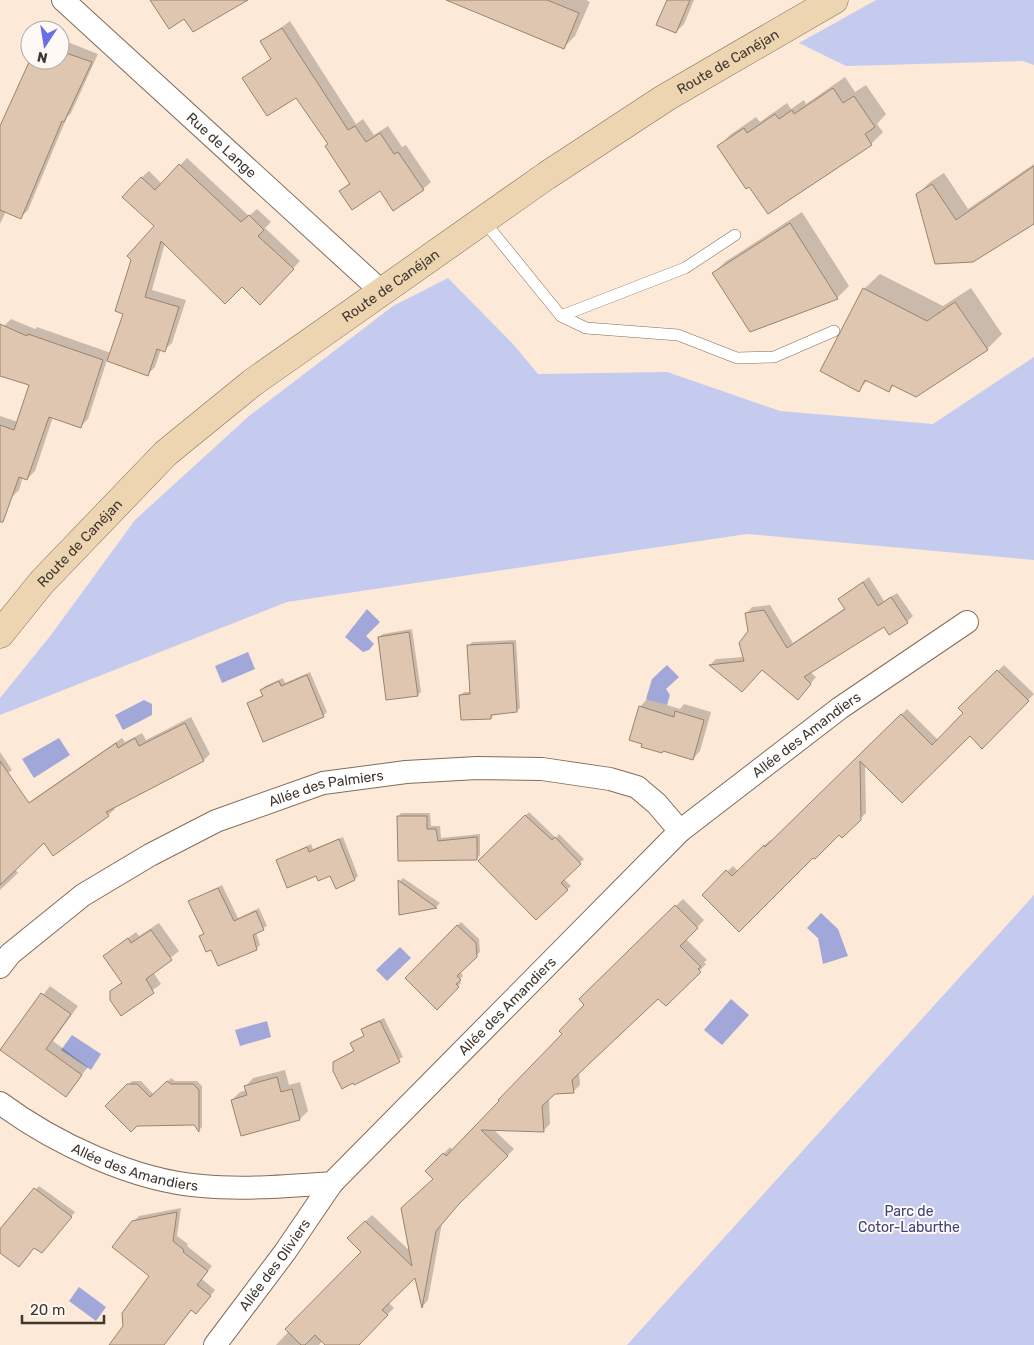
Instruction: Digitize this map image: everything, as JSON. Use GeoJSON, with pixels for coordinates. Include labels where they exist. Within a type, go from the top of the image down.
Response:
{"type":"FeatureCollection","features":[{"type":"Feature","properties":{"kind":"street","name":"Rue de Lange"},"geometry":{"type":"LineString","coordinates":[[63,0],[381,291]]}},
{"type":"Feature","properties":{"kind":"street","name":"Route de Canéjan"},"geometry":{"type":"LineString","coordinates":[[0,634],[42,582],[166,453],[252,384],[483,220],[665,98],[834,0]]}},
{"type":"Feature","properties":{"kind":"street","name":"Allée des Amandiers"},"geometry":{"type":"LineString","coordinates":[[0,1103],[53,1138],[87,1154],[169,1181],[202,1186],[257,1188],[332,1183],[680,831],[840,708],[967,622]]}},
{"type":"Feature","properties":{"kind":"street","name":"Allée des Palmiers"},"geometry":{"type":"LineString","coordinates":[[0,967],[10,954],[83,895],[150,855],[216,822],[323,784],[406,772],[477,768],[542,769],[610,779],[637,787],[657,804],[680,831]]}},
{"type":"Feature","properties":{"kind":"street","name":"Allée des Oliviers"},"geometry":{"type":"LineString","coordinates":[[215,1345],[285,1252],[332,1183]]}},
{"type":"Feature","properties":{"kind":"lane"},"geometry":{"type":"LineString","coordinates":[[483,220],[561,316],[586,328],[678,335],[738,358],[774,357],[834,331]]}},
{"type":"Feature","properties":{"kind":"lane"},"geometry":{"type":"LineString","coordinates":[[561,316],[685,268],[735,234]]}},
{"type":"Feature","properties":{"kind":"green space"},"geometry":{"type":"Polygon","coordinates":[[[876,0],[1034,0],[1034,65],[1023,61],[846,66],[799,43],[876,0]]]}},
{"type":"Feature","properties":{"kind":"green space"},"geometry":{"type":"Polygon","coordinates":[[[448,278],[513,344],[538,374],[667,372],[780,411],[933,424],[1034,357],[1034,560],[747,534],[287,602],[0,715],[0,698],[51,635],[135,520],[249,416],[393,306],[448,278]]]}},
{"type":"Feature","properties":{"kind":"green space","name":"Parc de Cotor-Laburthe"},"geometry":{"type":"Polygon","coordinates":[[[1034,895],[1034,1345],[627,1345],[1034,895]]]}},
{"type":"Feature","properties":{"kind":"shaded area"},"geometry":{"type":"Polygon","coordinates":[[[367,609],[380,622],[366,636],[374,644],[369,650],[363,652],[345,637],[367,609]]]}},
{"type":"Feature","properties":{"kind":"shaded area"},"geometry":{"type":"Polygon","coordinates":[[[248,652],[255,669],[222,683],[215,666],[248,652]]]}},
{"type":"Feature","properties":{"kind":"shaded area"},"geometry":{"type":"Polygon","coordinates":[[[667,665],[679,677],[666,689],[670,695],[667,705],[646,699],[652,679],[667,665]]]}},
{"type":"Feature","properties":{"kind":"shaded area"},"geometry":{"type":"Polygon","coordinates":[[[144,700],[152,704],[152,715],[123,730],[115,715],[144,700]]]}},
{"type":"Feature","properties":{"kind":"shaded area"},"geometry":{"type":"Polygon","coordinates":[[[59,738],[70,755],[34,778],[22,759],[59,738]]]}},
{"type":"Feature","properties":{"kind":"shaded area"},"geometry":{"type":"Polygon","coordinates":[[[821,913],[838,929],[848,956],[823,964],[818,938],[807,928],[821,913]]]}},
{"type":"Feature","properties":{"kind":"shaded area"},"geometry":{"type":"Polygon","coordinates":[[[400,947],[411,958],[387,981],[376,970],[400,947]]]}},
{"type":"Feature","properties":{"kind":"shaded area"},"geometry":{"type":"Polygon","coordinates":[[[731,999],[749,1015],[722,1045],[704,1030],[731,999]]]}},
{"type":"Feature","properties":{"kind":"shaded area"},"geometry":{"type":"Polygon","coordinates":[[[267,1021],[271,1037],[240,1046],[235,1030],[267,1021]]]}},
{"type":"Feature","properties":{"kind":"shaded area"},"geometry":{"type":"Polygon","coordinates":[[[72,1035],[101,1054],[91,1070],[61,1050],[72,1035]]]}},
{"type":"Feature","properties":{"kind":"shaded area"},"geometry":{"type":"Polygon","coordinates":[[[79,1287],[106,1307],[96,1321],[69,1301],[79,1287]]]}},
{"type":"Feature","properties":{"kind":"building"},"geometry":{"type":"Polygon","coordinates":[[[150,0],[248,0],[193,32],[184,19],[169,29],[150,0]]]}},
{"type":"Feature","properties":{"kind":"building"},"geometry":{"type":"Polygon","coordinates":[[[446,0],[547,0],[579,13],[564,49],[446,0]]]}},
{"type":"Feature","properties":{"kind":"building"},"geometry":{"type":"Polygon","coordinates":[[[667,0],[690,0],[676,33],[656,25],[667,0]]]}},
{"type":"Feature","properties":{"kind":"building"},"geometry":{"type":"Polygon","coordinates":[[[282,28],[348,130],[355,126],[366,142],[380,133],[394,154],[398,152],[424,190],[393,211],[380,191],[352,210],[339,191],[350,184],[325,146],[328,144],[296,98],[267,116],[242,78],[271,59],[260,41],[282,28]]]}},
{"type":"Feature","properties":{"kind":"building"},"geometry":{"type":"Polygon","coordinates":[[[70,54],[92,62],[64,122],[62,121],[21,219],[0,210],[0,126],[25,70],[70,70],[70,54]]]}},
{"type":"Feature","properties":{"kind":"building"},"geometry":{"type":"Polygon","coordinates":[[[833,88],[843,103],[854,96],[875,127],[865,134],[872,145],[768,214],[749,187],[746,189],[717,146],[744,128],[747,133],[775,114],[779,119],[792,110],[794,114],[833,88]]]}},
{"type":"Feature","properties":{"kind":"building"},"geometry":{"type":"Polygon","coordinates":[[[179,164],[241,222],[249,215],[264,230],[258,236],[294,269],[260,305],[242,287],[225,304],[161,241],[145,297],[179,307],[165,352],[157,349],[148,376],[107,361],[123,314],[115,311],[131,260],[127,256],[154,226],[122,197],[141,177],[155,190],[179,164]]]}},
{"type":"Feature","properties":{"kind":"building"},"geometry":{"type":"Polygon","coordinates":[[[1034,166],[1034,224],[973,262],[935,264],[916,194],[932,184],[956,220],[1034,166]]]}},
{"type":"Feature","properties":{"kind":"building"},"geometry":{"type":"Polygon","coordinates":[[[790,223],[838,299],[750,332],[712,273],[790,223]]]}},
{"type":"Feature","properties":{"kind":"building"},"geometry":{"type":"Polygon","coordinates":[[[863,288],[927,321],[955,302],[988,350],[916,397],[892,385],[889,392],[865,380],[859,392],[820,371],[863,288]]]}},
{"type":"Feature","properties":{"kind":"building"},"geometry":{"type":"Polygon","coordinates":[[[0,324],[27,336],[28,334],[103,360],[81,428],[49,417],[27,480],[19,477],[3,522],[0,522],[0,425],[14,430],[29,385],[0,376],[0,324]]]}},
{"type":"Feature","properties":{"kind":"building"},"geometry":{"type":"Polygon","coordinates":[[[863,582],[878,606],[891,597],[908,623],[889,635],[884,627],[804,677],[811,684],[798,700],[762,670],[742,692],[709,665],[744,661],[739,643],[748,631],[745,613],[764,610],[787,648],[845,609],[838,599],[863,582]]]}},
{"type":"Feature","properties":{"kind":"building"},"geometry":{"type":"Polygon","coordinates":[[[409,632],[418,696],[386,700],[378,637],[409,632]]]}},
{"type":"Feature","properties":{"kind":"building"},"geometry":{"type":"Polygon","coordinates":[[[513,643],[517,712],[491,715],[491,719],[461,720],[459,695],[470,694],[467,645],[513,643]]]}},
{"type":"Feature","properties":{"kind":"building"},"geometry":{"type":"Polygon","coordinates":[[[997,670],[1029,701],[982,749],[970,736],[902,803],[860,761],[861,820],[842,838],[839,835],[815,859],[813,858],[739,932],[702,895],[726,870],[732,876],[764,845],[765,847],[901,714],[932,745],[963,713],[958,708],[997,670]]]}},
{"type":"Feature","properties":{"kind":"building"},"geometry":{"type":"Polygon","coordinates":[[[307,675],[324,717],[263,742],[247,703],[263,696],[260,690],[279,681],[281,686],[307,675]]]}},
{"type":"Feature","properties":{"kind":"building"},"geometry":{"type":"Polygon","coordinates":[[[639,706],[674,717],[675,711],[704,720],[693,760],[641,747],[642,744],[629,740],[639,706]]]}},
{"type":"Feature","properties":{"kind":"building"},"geometry":{"type":"Polygon","coordinates":[[[185,723],[204,761],[106,812],[109,816],[53,856],[44,843],[0,885],[0,761],[29,803],[116,743],[118,748],[135,738],[139,746],[185,723]]]}},
{"type":"Feature","properties":{"kind":"building"},"geometry":{"type":"Polygon","coordinates":[[[525,815],[552,840],[555,837],[581,864],[561,883],[568,890],[536,920],[478,861],[525,815]]]}},
{"type":"Feature","properties":{"kind":"building"},"geometry":{"type":"Polygon","coordinates":[[[397,816],[427,816],[427,829],[436,829],[438,841],[477,837],[477,860],[398,861],[397,816]]]}},
{"type":"Feature","properties":{"kind":"building"},"geometry":{"type":"Polygon","coordinates":[[[339,839],[355,880],[336,889],[330,876],[318,881],[316,876],[287,888],[276,860],[307,847],[309,852],[339,839]]]}},
{"type":"Feature","properties":{"kind":"building"},"geometry":{"type":"Polygon","coordinates":[[[398,880],[437,908],[399,915],[398,880]]]}},
{"type":"Feature","properties":{"kind":"building"},"geometry":{"type":"Polygon","coordinates":[[[218,888],[234,921],[256,911],[264,930],[253,935],[257,950],[218,966],[211,950],[206,952],[199,936],[204,934],[188,901],[218,888]]]}},
{"type":"Feature","properties":{"kind":"building"},"geometry":{"type":"Polygon","coordinates":[[[675,905],[698,928],[680,946],[701,967],[698,969],[701,972],[666,1006],[658,999],[572,1080],[574,1093],[555,1094],[542,1106],[544,1132],[481,1130],[508,1156],[459,1204],[436,1231],[422,1308],[415,1278],[382,1310],[388,1315],[359,1345],[325,1345],[315,1335],[305,1345],[301,1345],[285,1329],[361,1252],[347,1238],[365,1221],[412,1266],[401,1208],[433,1179],[425,1171],[443,1153],[446,1156],[562,1034],[559,1031],[584,1005],[579,999],[675,905]]]}},
{"type":"Feature","properties":{"kind":"building"},"geometry":{"type":"Polygon","coordinates":[[[457,925],[476,943],[477,957],[457,976],[461,980],[456,984],[459,987],[437,1010],[405,978],[457,925]]]}},
{"type":"Feature","properties":{"kind":"building"},"geometry":{"type":"Polygon","coordinates":[[[151,930],[172,960],[146,979],[154,993],[121,1016],[110,1000],[110,991],[122,983],[103,956],[128,938],[131,943],[151,930]]]}},
{"type":"Feature","properties":{"kind":"building"},"geometry":{"type":"Polygon","coordinates":[[[41,993],[71,1014],[46,1049],[82,1075],[66,1097],[0,1050],[41,993]]]}},
{"type":"Feature","properties":{"kind":"building"},"geometry":{"type":"Polygon","coordinates":[[[380,1021],[400,1062],[342,1089],[333,1071],[333,1062],[354,1051],[350,1043],[364,1036],[361,1029],[380,1021]]]}},
{"type":"Feature","properties":{"kind":"building"},"geometry":{"type":"Polygon","coordinates":[[[277,1077],[281,1092],[292,1089],[300,1120],[241,1136],[231,1100],[247,1095],[244,1086],[277,1077]]]}},
{"type":"Feature","properties":{"kind":"building"},"geometry":{"type":"Polygon","coordinates":[[[167,1081],[171,1084],[193,1084],[199,1090],[199,1132],[194,1125],[137,1126],[131,1132],[105,1106],[127,1084],[137,1084],[150,1097],[167,1081]]]}},
{"type":"Feature","properties":{"kind":"building"},"geometry":{"type":"Polygon","coordinates":[[[34,1188],[72,1217],[42,1253],[34,1248],[19,1267],[0,1253],[0,1229],[34,1188]]]}},
{"type":"Feature","properties":{"kind":"building"},"geometry":{"type":"Polygon","coordinates":[[[177,1212],[173,1241],[184,1250],[183,1252],[208,1271],[197,1285],[211,1296],[196,1314],[191,1310],[164,1345],[109,1345],[123,1326],[122,1313],[149,1276],[112,1247],[132,1221],[177,1212]]]}}]}
